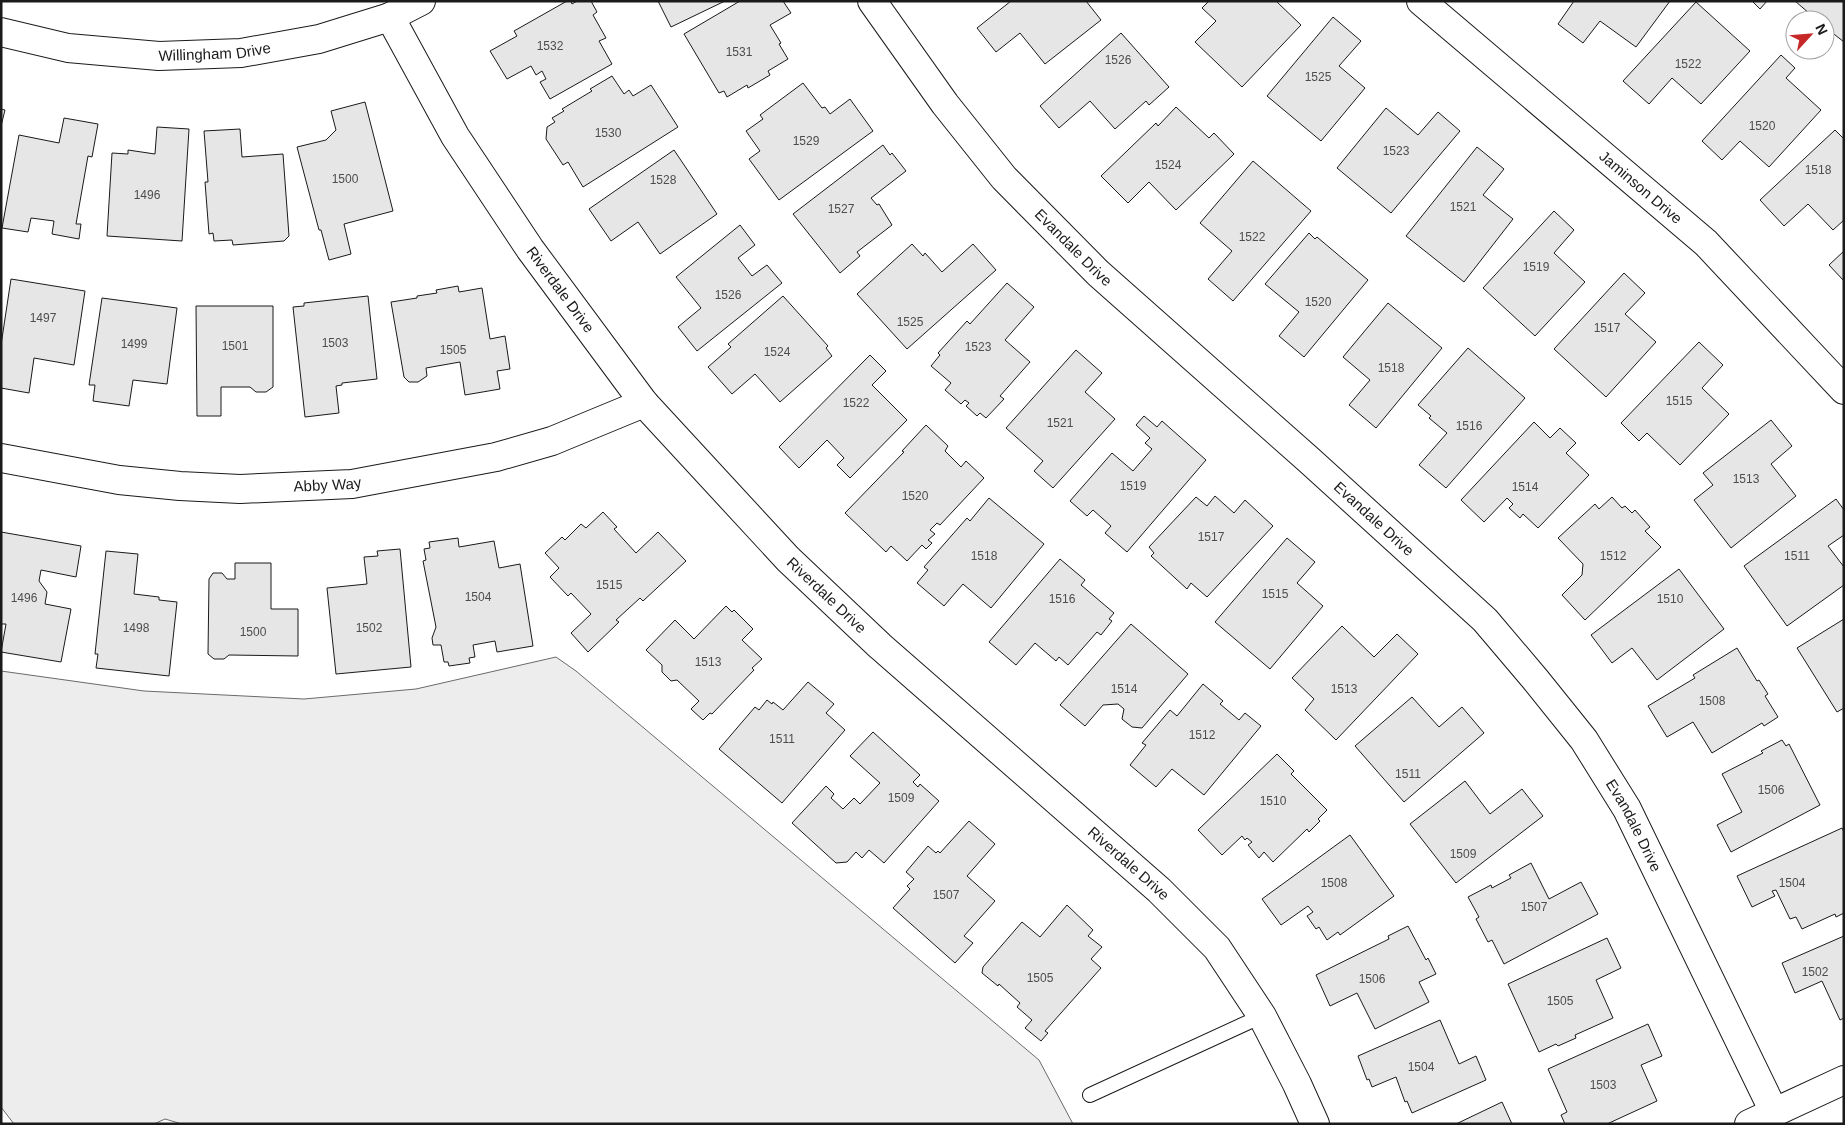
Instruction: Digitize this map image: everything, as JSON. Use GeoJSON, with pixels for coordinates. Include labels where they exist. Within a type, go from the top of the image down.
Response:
{"type":"FeatureCollection","features":[{"type":"Feature","properties":{"kind":"street","name":"Willingham Drive"},"geometry":{"type":"LineString","coordinates":[[1,32],[68,48],[159,56],[241,53],[318,39],[390,17],[422,1]]}},
{"type":"Feature","properties":{"kind":"street","name":"Evandale Drive"},"geometry":{"type":"LineString","coordinates":[[872,1],[945,104],[1011,185],[1098,273],[1484,620],[1535,679],[1584,740],[1627,810],[1774,1112]]}},
{"type":"Feature","properties":{"kind":"street","name":"Jaminson Drive"},"geometry":{"type":"LineString","coordinates":[[1421,1],[1706,243],[1844,390]]}},
{"type":"Feature","properties":{"kind":"street","name":"Riverdale Drive"},"geometry":{"type":"LineString","coordinates":[[390,17],[455,136],[530,249],[644,403],[788,559],[880,646],[1159,890],[1216,948],[1262,1016],[1315,1124]]}},
{"type":"Feature","properties":{"kind":"street","name":"Abby Way"},"geometry":{"type":"LineString","coordinates":[[1,458],[119,480],[180,486],[240,489],[352,484],[496,457],[552,441],[644,403]]}},
{"type":"Feature","properties":{"kind":"street"},"geometry":{"type":"LineString","coordinates":[[1749,1124],[1844,1080]]}},
{"type":"Feature","properties":{"kind":"lane"},"geometry":{"type":"LineString","coordinates":[[1090,1095],[1262,1016]]}},
{"type":"Feature","properties":{"kind":"shaded area"},"geometry":{"type":"Polygon","coordinates":[[[556,657],[576,671],[1039,1060],[1073,1124],[182,1124],[165,1119],[154,1124],[14,1124],[1,1107],[1,671],[144,691],[304,699],[416,689],[556,657]]]}},
{"type":"Feature","properties":{"kind":"building"},"geometry":{"type":"Polygon","coordinates":[[[567,1],[571,1],[572,4],[577,1],[591,1],[597,12],[593,15],[606,38],[599,41],[612,64],[550,99],[540,82],[546,79],[542,71],[536,75],[531,66],[507,79],[490,51],[517,36],[514,31],[567,1]]]}},
{"type":"Feature","properties":{"kind":"building"},"geometry":{"type":"Polygon","coordinates":[[[658,1],[725,1],[671,27],[658,1]]]}},
{"type":"Feature","properties":{"kind":"building"},"geometry":{"type":"Polygon","coordinates":[[[740,1],[783,1],[791,13],[770,25],[788,59],[768,71],[770,75],[748,88],[747,85],[727,97],[724,91],[719,93],[684,34],[740,1]]]}},
{"type":"Feature","properties":{"kind":"building"},"geometry":{"type":"Polygon","coordinates":[[[1011,1],[1086,1],[1101,20],[1045,64],[1020,33],[996,52],[977,28],[1011,1]]]}},
{"type":"Feature","properties":{"kind":"building"},"geometry":{"type":"Polygon","coordinates":[[[1209,1],[1276,1],[1301,25],[1242,87],[1195,42],[1216,21],[1202,8],[1209,1]]]}},
{"type":"Feature","properties":{"kind":"building"},"geometry":{"type":"Polygon","coordinates":[[[1574,1],[1670,1],[1636,47],[1600,21],[1583,43],[1558,24],[1574,1]]]}},
{"type":"Feature","properties":{"kind":"building"},"geometry":{"type":"Polygon","coordinates":[[[1752,1],[1767,1],[1760,9],[1752,1]]]}},
{"type":"Feature","properties":{"kind":"building"},"geometry":{"type":"Polygon","coordinates":[[[1795,1],[1844,1],[1844,42],[1835,35],[1835,10],[1805,10],[1795,1]]]}},
{"type":"Feature","properties":{"kind":"building"},"geometry":{"type":"Polygon","coordinates":[[[1696,2],[1750,51],[1701,104],[1672,78],[1649,104],[1623,81],[1696,2]]]}},
{"type":"Feature","properties":{"kind":"building"},"geometry":{"type":"Polygon","coordinates":[[[1333,17],[1361,41],[1339,66],[1365,88],[1321,141],[1267,96],[1333,17]]]}},
{"type":"Feature","properties":{"kind":"building"},"geometry":{"type":"Polygon","coordinates":[[[1121,33],[1169,87],[1149,105],[1146,101],[1115,129],[1090,101],[1059,128],[1040,106],[1121,33]]]}},
{"type":"Feature","properties":{"kind":"building"},"geometry":{"type":"Polygon","coordinates":[[[1781,55],[1795,68],[1786,78],[1821,110],[1769,167],[1740,141],[1722,160],[1702,141],[1781,55]]]}},
{"type":"Feature","properties":{"kind":"building"},"geometry":{"type":"Polygon","coordinates":[[[612,76],[624,94],[629,90],[633,96],[651,85],[678,127],[583,187],[568,162],[563,165],[546,139],[547,127],[555,122],[552,118],[564,111],[562,109],[592,91],[590,89],[612,76]]]}},
{"type":"Feature","properties":{"kind":"building"},"geometry":{"type":"Polygon","coordinates":[[[803,83],[822,108],[825,107],[830,114],[850,99],[873,131],[779,200],[749,159],[760,151],[746,131],[763,119],[760,115],[803,83]]]}},
{"type":"Feature","properties":{"kind":"building"},"geometry":{"type":"Polygon","coordinates":[[[365,102],[393,211],[344,224],[351,254],[329,260],[297,147],[326,140],[336,130],[331,111],[365,102]]]}},
{"type":"Feature","properties":{"kind":"building"},"geometry":{"type":"Polygon","coordinates":[[[1176,107],[1209,138],[1214,133],[1234,154],[1176,210],[1149,182],[1128,203],[1101,176],[1156,123],[1158,126],[1176,107]]]}},
{"type":"Feature","properties":{"kind":"building"},"geometry":{"type":"Polygon","coordinates":[[[1386,108],[1418,135],[1438,112],[1460,131],[1391,213],[1337,168],[1386,108]]]}},
{"type":"Feature","properties":{"kind":"building"},"geometry":{"type":"Polygon","coordinates":[[[1,109],[5,110],[1,126],[1,109]]]}},
{"type":"Feature","properties":{"kind":"building"},"geometry":{"type":"Polygon","coordinates":[[[64,118],[98,124],[92,157],[88,156],[76,224],[81,224],[79,239],[52,234],[54,221],[31,218],[28,232],[2,228],[19,135],[59,143],[64,118]]]}},
{"type":"Feature","properties":{"kind":"building"},"geometry":{"type":"Polygon","coordinates":[[[157,127],[189,129],[182,241],[107,236],[112,153],[128,154],[128,150],[155,154],[157,127]]]}},
{"type":"Feature","properties":{"kind":"building"},"geometry":{"type":"Polygon","coordinates":[[[240,129],[242,157],[283,154],[289,236],[284,241],[233,245],[232,240],[214,241],[213,233],[209,234],[205,182],[208,182],[204,131],[240,129]]]}},
{"type":"Feature","properties":{"kind":"building"},"geometry":{"type":"Polygon","coordinates":[[[1835,130],[1844,139],[1844,220],[1833,230],[1808,204],[1784,226],[1760,200],[1835,130]]]}},
{"type":"Feature","properties":{"kind":"building"},"geometry":{"type":"Polygon","coordinates":[[[883,145],[906,171],[871,198],[877,205],[879,204],[892,225],[857,252],[860,256],[840,273],[793,214],[883,145]]]}},
{"type":"Feature","properties":{"kind":"building"},"geometry":{"type":"Polygon","coordinates":[[[1477,147],[1504,169],[1483,195],[1513,219],[1464,282],[1406,236],[1477,147]]]}},
{"type":"Feature","properties":{"kind":"building"},"geometry":{"type":"Polygon","coordinates":[[[674,150],[717,214],[660,254],[638,222],[611,241],[589,209],[674,150]]]}},
{"type":"Feature","properties":{"kind":"building"},"geometry":{"type":"Polygon","coordinates":[[[1253,161],[1311,211],[1233,301],[1208,279],[1232,251],[1200,223],[1253,161]]]}},
{"type":"Feature","properties":{"kind":"building"},"geometry":{"type":"Polygon","coordinates":[[[1554,211],[1574,230],[1554,253],[1585,282],[1535,336],[1483,288],[1554,211]]]}},
{"type":"Feature","properties":{"kind":"building"},"geometry":{"type":"Polygon","coordinates":[[[740,225],[755,245],[738,258],[752,276],[767,265],[782,283],[697,351],[678,327],[701,308],[676,277],[740,225]]]}},
{"type":"Feature","properties":{"kind":"building"},"geometry":{"type":"Polygon","coordinates":[[[1309,233],[1315,239],[1317,237],[1368,280],[1304,357],[1279,336],[1299,312],[1265,284],[1309,233]]]}},
{"type":"Feature","properties":{"kind":"building"},"geometry":{"type":"Polygon","coordinates":[[[912,244],[923,256],[925,253],[942,272],[973,244],[996,270],[907,349],[857,294],[912,244]]]}},
{"type":"Feature","properties":{"kind":"building"},"geometry":{"type":"Polygon","coordinates":[[[1844,251],[1844,281],[1829,265],[1844,251]]]}},
{"type":"Feature","properties":{"kind":"building"},"geometry":{"type":"Polygon","coordinates":[[[1624,273],[1645,293],[1625,314],[1656,342],[1606,397],[1554,349],[1624,273]]]}},
{"type":"Feature","properties":{"kind":"building"},"geometry":{"type":"Polygon","coordinates":[[[11,279],[85,291],[74,365],[34,358],[29,393],[1,388],[1,345],[11,279]]]}},
{"type":"Feature","properties":{"kind":"building"},"geometry":{"type":"Polygon","coordinates":[[[1007,283],[1034,307],[1005,340],[1030,362],[1000,396],[1004,399],[986,418],[980,413],[977,416],[966,406],[969,403],[965,400],[961,404],[945,390],[951,383],[931,366],[940,355],[938,353],[967,321],[970,324],[1007,283]]]}},
{"type":"Feature","properties":{"kind":"building"},"geometry":{"type":"Polygon","coordinates":[[[458,286],[459,292],[482,288],[490,339],[505,336],[510,369],[497,371],[500,389],[465,395],[460,362],[426,368],[427,376],[418,382],[409,382],[404,377],[391,302],[417,298],[417,296],[437,293],[436,290],[458,286]]]}},
{"type":"Feature","properties":{"kind":"building"},"geometry":{"type":"Polygon","coordinates":[[[368,296],[377,379],[342,383],[342,385],[336,386],[339,413],[305,417],[293,307],[304,306],[304,303],[368,296]]]}},
{"type":"Feature","properties":{"kind":"building"},"geometry":{"type":"Polygon","coordinates":[[[783,296],[828,346],[826,348],[832,356],[780,402],[755,374],[732,394],[708,367],[731,347],[728,344],[783,296]]]}},
{"type":"Feature","properties":{"kind":"building"},"geometry":{"type":"Polygon","coordinates":[[[102,298],[177,308],[167,384],[133,380],[129,406],[93,401],[95,385],[89,385],[102,298]]]}},
{"type":"Feature","properties":{"kind":"building"},"geometry":{"type":"Polygon","coordinates":[[[1388,303],[1442,348],[1376,428],[1349,405],[1370,380],[1343,357],[1388,303]]]}},
{"type":"Feature","properties":{"kind":"building"},"geometry":{"type":"Polygon","coordinates":[[[196,306],[273,306],[273,387],[266,392],[256,392],[250,387],[221,387],[221,416],[197,416],[196,306]]]}},
{"type":"Feature","properties":{"kind":"building"},"geometry":{"type":"Polygon","coordinates":[[[1699,342],[1723,365],[1702,388],[1729,414],[1680,465],[1647,433],[1639,441],[1621,423],[1699,342]]]}},
{"type":"Feature","properties":{"kind":"building"},"geometry":{"type":"Polygon","coordinates":[[[1468,348],[1525,398],[1446,488],[1419,465],[1447,433],[1429,418],[1431,416],[1418,405],[1468,348]]]}},
{"type":"Feature","properties":{"kind":"building"},"geometry":{"type":"Polygon","coordinates":[[[1076,350],[1102,373],[1085,392],[1115,419],[1053,488],[1034,471],[1043,461],[1006,428],[1076,350]]]}},
{"type":"Feature","properties":{"kind":"building"},"geometry":{"type":"Polygon","coordinates":[[[870,355],[886,371],[872,385],[907,420],[850,478],[837,465],[844,458],[827,440],[799,468],[779,447],[870,355]]]}},
{"type":"Feature","properties":{"kind":"building"},"geometry":{"type":"Polygon","coordinates":[[[1144,416],[1157,427],[1162,421],[1206,460],[1127,552],[1105,533],[1111,526],[1093,510],[1087,516],[1070,501],[1112,453],[1133,471],[1152,449],[1145,443],[1150,438],[1136,425],[1144,416]]]}},
{"type":"Feature","properties":{"kind":"building"},"geometry":{"type":"Polygon","coordinates":[[[1771,420],[1792,446],[1771,464],[1796,496],[1731,548],[1694,500],[1713,485],[1703,473],[1771,420]]]}},
{"type":"Feature","properties":{"kind":"building"},"geometry":{"type":"Polygon","coordinates":[[[1534,422],[1550,438],[1560,428],[1576,443],[1566,453],[1589,475],[1538,528],[1523,514],[1520,518],[1509,508],[1513,504],[1507,498],[1484,522],[1461,500],[1534,422]]]}},
{"type":"Feature","properties":{"kind":"building"},"geometry":{"type":"Polygon","coordinates":[[[926,425],[948,446],[945,451],[961,467],[966,461],[984,478],[940,525],[937,523],[930,530],[935,534],[928,540],[932,543],[926,549],[922,545],[907,561],[891,546],[886,552],[845,513],[904,452],[902,451],[926,425]]]}},
{"type":"Feature","properties":{"kind":"building"},"geometry":{"type":"Polygon","coordinates":[[[1215,496],[1234,513],[1245,500],[1273,526],[1207,597],[1191,583],[1187,589],[1151,556],[1154,553],[1149,547],[1196,497],[1207,506],[1215,496]]]}},
{"type":"Feature","properties":{"kind":"building"},"geometry":{"type":"Polygon","coordinates":[[[1612,497],[1622,508],[1625,506],[1632,513],[1635,510],[1650,527],[1645,531],[1661,547],[1585,620],[1562,595],[1582,575],[1583,564],[1558,538],[1595,504],[1599,509],[1612,497]]]}},
{"type":"Feature","properties":{"kind":"building"},"geometry":{"type":"Polygon","coordinates":[[[989,498],[1044,544],[991,608],[963,584],[944,606],[917,583],[928,570],[924,567],[967,518],[970,521],[989,498]]]}},
{"type":"Feature","properties":{"kind":"building"},"geometry":{"type":"Polygon","coordinates":[[[1836,499],[1844,510],[1844,535],[1828,546],[1844,567],[1844,585],[1787,626],[1744,566],[1836,499]]]}},
{"type":"Feature","properties":{"kind":"building"},"geometry":{"type":"Polygon","coordinates":[[[603,512],[617,527],[614,529],[636,553],[658,532],[686,561],[643,601],[640,598],[616,620],[619,622],[588,652],[571,633],[591,614],[571,593],[568,596],[550,577],[559,568],[545,553],[562,537],[565,540],[581,524],[586,528],[603,512]]]}},
{"type":"Feature","properties":{"kind":"building"},"geometry":{"type":"Polygon","coordinates":[[[1,532],[81,546],[76,577],[41,570],[39,581],[47,592],[45,604],[71,609],[61,662],[1,652],[6,624],[1,624],[1,532]]]}},
{"type":"Feature","properties":{"kind":"building"},"geometry":{"type":"Polygon","coordinates":[[[458,538],[459,547],[494,541],[499,568],[520,564],[533,646],[497,652],[495,641],[473,645],[475,657],[469,658],[470,663],[449,666],[448,662],[444,662],[441,645],[433,645],[432,638],[436,627],[423,561],[426,560],[424,549],[430,548],[429,542],[458,538]]]}},
{"type":"Feature","properties":{"kind":"building"},"geometry":{"type":"Polygon","coordinates":[[[1287,538],[1315,562],[1297,583],[1323,606],[1270,669],[1215,622],[1287,538]]]}},
{"type":"Feature","properties":{"kind":"building"},"geometry":{"type":"Polygon","coordinates":[[[400,549],[411,667],[336,674],[327,588],[367,584],[364,557],[378,556],[377,551],[400,549]]]}},
{"type":"Feature","properties":{"kind":"building"},"geometry":{"type":"Polygon","coordinates":[[[106,551],[138,554],[134,594],[159,597],[159,600],[177,602],[169,676],[96,668],[98,654],[95,654],[106,551]]]}},
{"type":"Feature","properties":{"kind":"building"},"geometry":{"type":"Polygon","coordinates":[[[1060,559],[1085,580],[1081,585],[1114,613],[1109,619],[1112,621],[1101,635],[1097,632],[1068,665],[1059,657],[1056,661],[1035,643],[1016,665],[989,642],[1060,559]]]}},
{"type":"Feature","properties":{"kind":"building"},"geometry":{"type":"Polygon","coordinates":[[[235,563],[271,563],[271,609],[298,609],[298,656],[229,655],[224,659],[214,659],[208,654],[209,579],[213,573],[222,573],[227,579],[235,579],[235,563]]]}},
{"type":"Feature","properties":{"kind":"building"},"geometry":{"type":"Polygon","coordinates":[[[1679,569],[1724,629],[1657,680],[1632,648],[1612,663],[1591,635],[1679,569]]]}},
{"type":"Feature","properties":{"kind":"building"},"geometry":{"type":"Polygon","coordinates":[[[726,606],[732,612],[734,610],[753,629],[742,640],[762,659],[712,714],[710,713],[703,720],[691,709],[699,701],[677,680],[671,681],[662,672],[662,665],[646,650],[675,620],[694,639],[726,606]]]}},
{"type":"Feature","properties":{"kind":"building"},"geometry":{"type":"Polygon","coordinates":[[[1844,619],[1844,708],[1837,712],[1797,648],[1844,619]]]}},
{"type":"Feature","properties":{"kind":"building"},"geometry":{"type":"Polygon","coordinates":[[[1131,624],[1188,674],[1142,728],[1132,727],[1122,719],[1124,709],[1118,704],[1103,705],[1085,726],[1060,705],[1131,624]]]}},
{"type":"Feature","properties":{"kind":"building"},"geometry":{"type":"Polygon","coordinates":[[[1342,626],[1374,657],[1397,634],[1418,654],[1336,740],[1305,710],[1314,699],[1292,678],[1342,626]]]}},
{"type":"Feature","properties":{"kind":"building"},"geometry":{"type":"Polygon","coordinates":[[[1737,648],[1757,681],[1759,680],[1768,694],[1765,696],[1778,717],[1764,726],[1762,723],[1712,753],[1693,722],[1667,737],[1648,706],[1695,678],[1693,675],[1737,648]]]}},
{"type":"Feature","properties":{"kind":"building"},"geometry":{"type":"Polygon","coordinates":[[[808,682],[834,704],[826,713],[845,730],[782,803],[719,749],[755,707],[759,710],[767,700],[783,710],[808,682]]]}},
{"type":"Feature","properties":{"kind":"building"},"geometry":{"type":"Polygon","coordinates":[[[1203,684],[1223,701],[1220,704],[1239,720],[1245,713],[1261,726],[1204,795],[1172,769],[1156,787],[1130,765],[1146,745],[1142,743],[1170,710],[1177,716],[1203,684]]]}},
{"type":"Feature","properties":{"kind":"building"},"geometry":{"type":"Polygon","coordinates":[[[1412,697],[1439,727],[1462,707],[1484,733],[1404,802],[1355,746],[1412,697]]]}},
{"type":"Feature","properties":{"kind":"building"},"geometry":{"type":"Polygon","coordinates":[[[873,732],[920,775],[913,782],[918,787],[920,784],[939,801],[884,863],[869,850],[862,858],[856,852],[847,862],[836,863],[792,823],[826,786],[834,794],[831,798],[843,809],[854,798],[860,804],[880,783],[850,756],[873,732]]]}},
{"type":"Feature","properties":{"kind":"building"},"geometry":{"type":"Polygon","coordinates":[[[1782,740],[1786,746],[1789,744],[1820,805],[1731,852],[1717,825],[1742,812],[1722,774],[1763,753],[1761,751],[1782,740]]]}},
{"type":"Feature","properties":{"kind":"building"},"geometry":{"type":"Polygon","coordinates":[[[1277,754],[1294,771],[1291,774],[1327,810],[1318,819],[1320,821],[1309,832],[1307,829],[1273,862],[1264,852],[1259,858],[1248,845],[1252,842],[1247,838],[1245,840],[1242,836],[1222,855],[1198,830],[1277,754]]]}},
{"type":"Feature","properties":{"kind":"building"},"geometry":{"type":"Polygon","coordinates":[[[1465,781],[1490,814],[1522,789],[1543,816],[1456,883],[1410,824],[1465,781]]]}},
{"type":"Feature","properties":{"kind":"building"},"geometry":{"type":"Polygon","coordinates":[[[969,821],[995,844],[967,876],[995,901],[964,936],[973,943],[955,963],[893,908],[910,889],[907,886],[914,879],[906,872],[928,846],[936,853],[938,851],[940,853],[969,821]]]}},
{"type":"Feature","properties":{"kind":"building"},"geometry":{"type":"Polygon","coordinates":[[[1842,828],[1844,832],[1844,913],[1836,917],[1835,914],[1802,929],[1796,917],[1790,919],[1776,890],[1772,891],[1775,896],[1752,907],[1737,876],[1842,828]]]}},
{"type":"Feature","properties":{"kind":"building"},"geometry":{"type":"Polygon","coordinates":[[[1350,835],[1394,896],[1340,935],[1338,932],[1327,940],[1319,927],[1316,929],[1307,916],[1313,912],[1308,906],[1281,925],[1262,899],[1350,835]]]}},
{"type":"Feature","properties":{"kind":"building"},"geometry":{"type":"Polygon","coordinates":[[[1531,863],[1549,899],[1581,882],[1598,914],[1504,964],[1492,940],[1488,942],[1476,919],[1479,917],[1468,897],[1491,885],[1492,888],[1511,878],[1509,875],[1531,863]]]}},
{"type":"Feature","properties":{"kind":"building"},"geometry":{"type":"Polygon","coordinates":[[[1067,905],[1093,930],[1088,936],[1102,947],[1091,959],[1101,968],[1045,1031],[1048,1033],[1041,1041],[1025,1028],[1032,1020],[1017,1007],[1020,1003],[999,984],[998,986],[982,973],[983,967],[1022,922],[1040,937],[1067,905]]]}},
{"type":"Feature","properties":{"kind":"building"},"geometry":{"type":"Polygon","coordinates":[[[1408,926],[1426,960],[1428,958],[1436,974],[1419,982],[1429,1002],[1375,1029],[1357,993],[1330,1006],[1316,975],[1389,939],[1388,936],[1408,926]]]}},
{"type":"Feature","properties":{"kind":"building"},"geometry":{"type":"Polygon","coordinates":[[[1844,936],[1844,1018],[1840,1020],[1822,981],[1795,993],[1782,963],[1844,936]]]}},
{"type":"Feature","properties":{"kind":"building"},"geometry":{"type":"Polygon","coordinates":[[[1607,938],[1621,968],[1596,980],[1613,1018],[1575,1035],[1576,1038],[1539,1052],[1508,984],[1607,938]]]}},
{"type":"Feature","properties":{"kind":"building"},"geometry":{"type":"Polygon","coordinates":[[[1440,1020],[1459,1064],[1476,1056],[1486,1080],[1412,1113],[1407,1101],[1405,1102],[1396,1077],[1372,1087],[1369,1079],[1367,1080],[1358,1056],[1440,1020]]]}},
{"type":"Feature","properties":{"kind":"building"},"geometry":{"type":"Polygon","coordinates":[[[1648,1024],[1662,1056],[1641,1065],[1657,1101],[1607,1124],[1565,1124],[1561,1115],[1567,1112],[1548,1069],[1648,1024]]]}},
{"type":"Feature","properties":{"kind":"building"},"geometry":{"type":"Polygon","coordinates":[[[1502,1102],[1512,1124],[1456,1124],[1502,1102]]]}}]}
